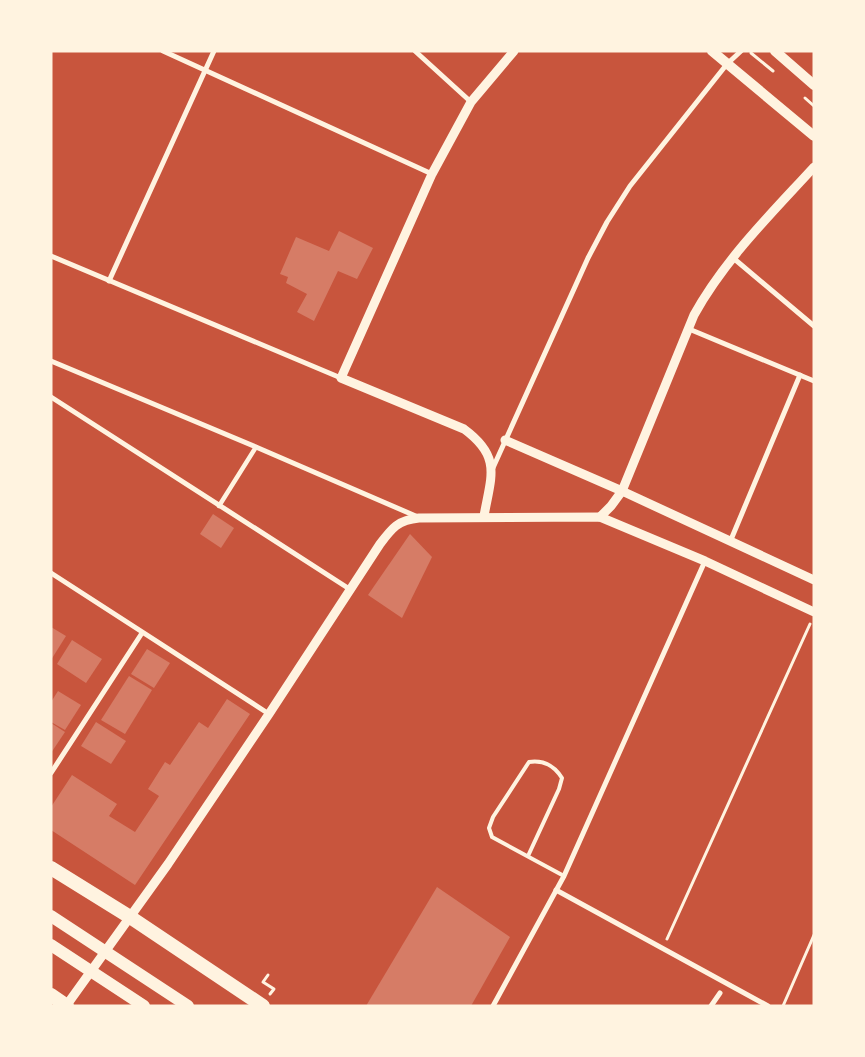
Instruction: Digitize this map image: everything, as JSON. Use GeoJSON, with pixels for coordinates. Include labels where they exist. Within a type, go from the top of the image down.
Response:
{"type":"FeatureCollection","features":[{"type":"Feature","properties":{"kind":"highway"},"geometry":{"type":"LineString","coordinates":[[51,868],[130,917],[263,1006]]}},
{"type":"Feature","properties":{"kind":"highway"},"geometry":{"type":"LineString","coordinates":[[51,995],[66,1006]]}},
{"type":"Feature","properties":{"kind":"main road"},"geometry":{"type":"LineString","coordinates":[[712,51],[814,136]]}},
{"type":"Feature","properties":{"kind":"main road"},"geometry":{"type":"LineString","coordinates":[[774,51],[814,86]]}},
{"type":"Feature","properties":{"kind":"main road"},"geometry":{"type":"LineString","coordinates":[[51,916],[188,1006]]}},
{"type":"Feature","properties":{"kind":"main road"},"geometry":{"type":"LineString","coordinates":[[51,945],[144,1006]]}},
{"type":"Feature","properties":{"kind":"street"},"geometry":{"type":"LineString","coordinates":[[163,51],[432,174]]}},
{"type":"Feature","properties":{"kind":"street"},"geometry":{"type":"LineString","coordinates":[[109,281],[214,51]]}},
{"type":"Feature","properties":{"kind":"street"},"geometry":{"type":"LineString","coordinates":[[415,51],[471,102]]}},
{"type":"Feature","properties":{"kind":"street"},"geometry":{"type":"LineString","coordinates":[[341,378],[432,174],[471,102],[514,51]]}},
{"type":"Feature","properties":{"kind":"street"},"geometry":{"type":"LineString","coordinates":[[484,516],[492,471],[588,258],[607,222],[630,186],[727,64],[741,51]]}},
{"type":"Feature","properties":{"kind":"street"},"geometry":{"type":"LineString","coordinates":[[600,517],[622,491],[703,298],[732,257],[814,167]]}},
{"type":"Feature","properties":{"kind":"street"},"geometry":{"type":"LineString","coordinates":[[51,256],[464,429],[478,439],[486,449],[492,471]]}},
{"type":"Feature","properties":{"kind":"street"},"geometry":{"type":"LineString","coordinates":[[732,257],[814,326]]}},
{"type":"Feature","properties":{"kind":"street"},"geometry":{"type":"LineString","coordinates":[[689,328],[814,381]]}},
{"type":"Feature","properties":{"kind":"street"},"geometry":{"type":"LineString","coordinates":[[51,361],[419,518]]}},
{"type":"Feature","properties":{"kind":"street"},"geometry":{"type":"LineString","coordinates":[[730,542],[800,375]]}},
{"type":"Feature","properties":{"kind":"street"},"geometry":{"type":"LineString","coordinates":[[51,397],[351,590]]}},
{"type":"Feature","properties":{"kind":"street"},"geometry":{"type":"LineString","coordinates":[[505,440],[622,491],[814,580]]}},
{"type":"Feature","properties":{"kind":"street"},"geometry":{"type":"LineString","coordinates":[[219,506],[256,447]]}},
{"type":"Feature","properties":{"kind":"street"},"geometry":{"type":"LineString","coordinates":[[66,1006],[168,864],[390,531],[407,519],[484,516],[600,517],[705,561],[814,612]]}},
{"type":"Feature","properties":{"kind":"street"},"geometry":{"type":"LineString","coordinates":[[493,1006],[564,876],[705,561]]}},
{"type":"Feature","properties":{"kind":"street"},"geometry":{"type":"LineString","coordinates":[[51,573],[269,714]]}},
{"type":"Feature","properties":{"kind":"street"},"geometry":{"type":"LineString","coordinates":[[51,773],[142,633]]}},
{"type":"Feature","properties":{"kind":"street"},"geometry":{"type":"LineString","coordinates":[[556,890],[768,1006]]}},
{"type":"Feature","properties":{"kind":"street"},"geometry":{"type":"LineString","coordinates":[[711,1006],[720,993]]}},
{"type":"Feature","properties":{"kind":"lane"},"geometry":{"type":"LineString","coordinates":[[528,856],[559,789],[562,778],[556,768],[541,760],[529,762],[493,817],[489,828],[492,837],[564,876]]}},
{"type":"Feature","properties":{"kind":"path"},"geometry":{"type":"LineString","coordinates":[[662,948],[814,617]]}},
{"type":"Feature","properties":{"kind":"path"},"geometry":{"type":"LineString","coordinates":[[783,1006],[814,935]]}},
{"type":"Feature","properties":{"kind":"path"},"geometry":{"type":"LineString","coordinates":[[264,982],[268,975]]}},
{"type":"Feature","properties":{"kind":"building"},"geometry":{"type":"Polygon","coordinates":[[[339,231],[373,248],[357,279],[338,271],[314,321],[297,312],[307,294],[286,283],[288,277],[280,274],[296,237],[329,251],[339,231]]]}},
{"type":"Feature","properties":{"kind":"building"},"geometry":{"type":"Polygon","coordinates":[[[213,514],[234,528],[221,548],[200,534],[213,514]]]}},
{"type":"Feature","properties":{"kind":"building"},"geometry":{"type":"Polygon","coordinates":[[[410,534],[432,557],[402,618],[368,595],[410,534]]]}},
{"type":"Feature","properties":{"kind":"building"},"geometry":{"type":"Polygon","coordinates":[[[51,627],[66,636],[51,660],[51,627]]]}},
{"type":"Feature","properties":{"kind":"building"},"geometry":{"type":"Polygon","coordinates":[[[72,640],[102,659],[86,683],[57,664],[72,640]]]}},
{"type":"Feature","properties":{"kind":"building"},"geometry":{"type":"Polygon","coordinates":[[[147,649],[170,663],[154,688],[131,674],[147,649]]]}},
{"type":"Feature","properties":{"kind":"building"},"geometry":{"type":"Polygon","coordinates":[[[129,676],[152,690],[125,734],[101,720],[129,676]]]}},
{"type":"Feature","properties":{"kind":"building"},"geometry":{"type":"Polygon","coordinates":[[[58,691],[81,705],[65,730],[51,722],[51,702],[58,691]]]}},
{"type":"Feature","properties":{"kind":"building"},"geometry":{"type":"Polygon","coordinates":[[[227,699],[250,714],[135,885],[51,830],[51,807],[72,775],[117,804],[109,816],[135,832],[159,796],[148,789],[165,762],[170,765],[199,722],[208,728],[227,699]]]}},
{"type":"Feature","properties":{"kind":"building"},"geometry":{"type":"Polygon","coordinates":[[[96,722],[126,741],[111,764],[81,746],[96,722]]]}},
{"type":"Feature","properties":{"kind":"building"},"geometry":{"type":"Polygon","coordinates":[[[51,723],[65,732],[51,753],[51,723]]]}},
{"type":"Feature","properties":{"kind":"building"},"geometry":{"type":"Polygon","coordinates":[[[437,887],[510,937],[471,1006],[366,1006],[437,887]]]}}]}
